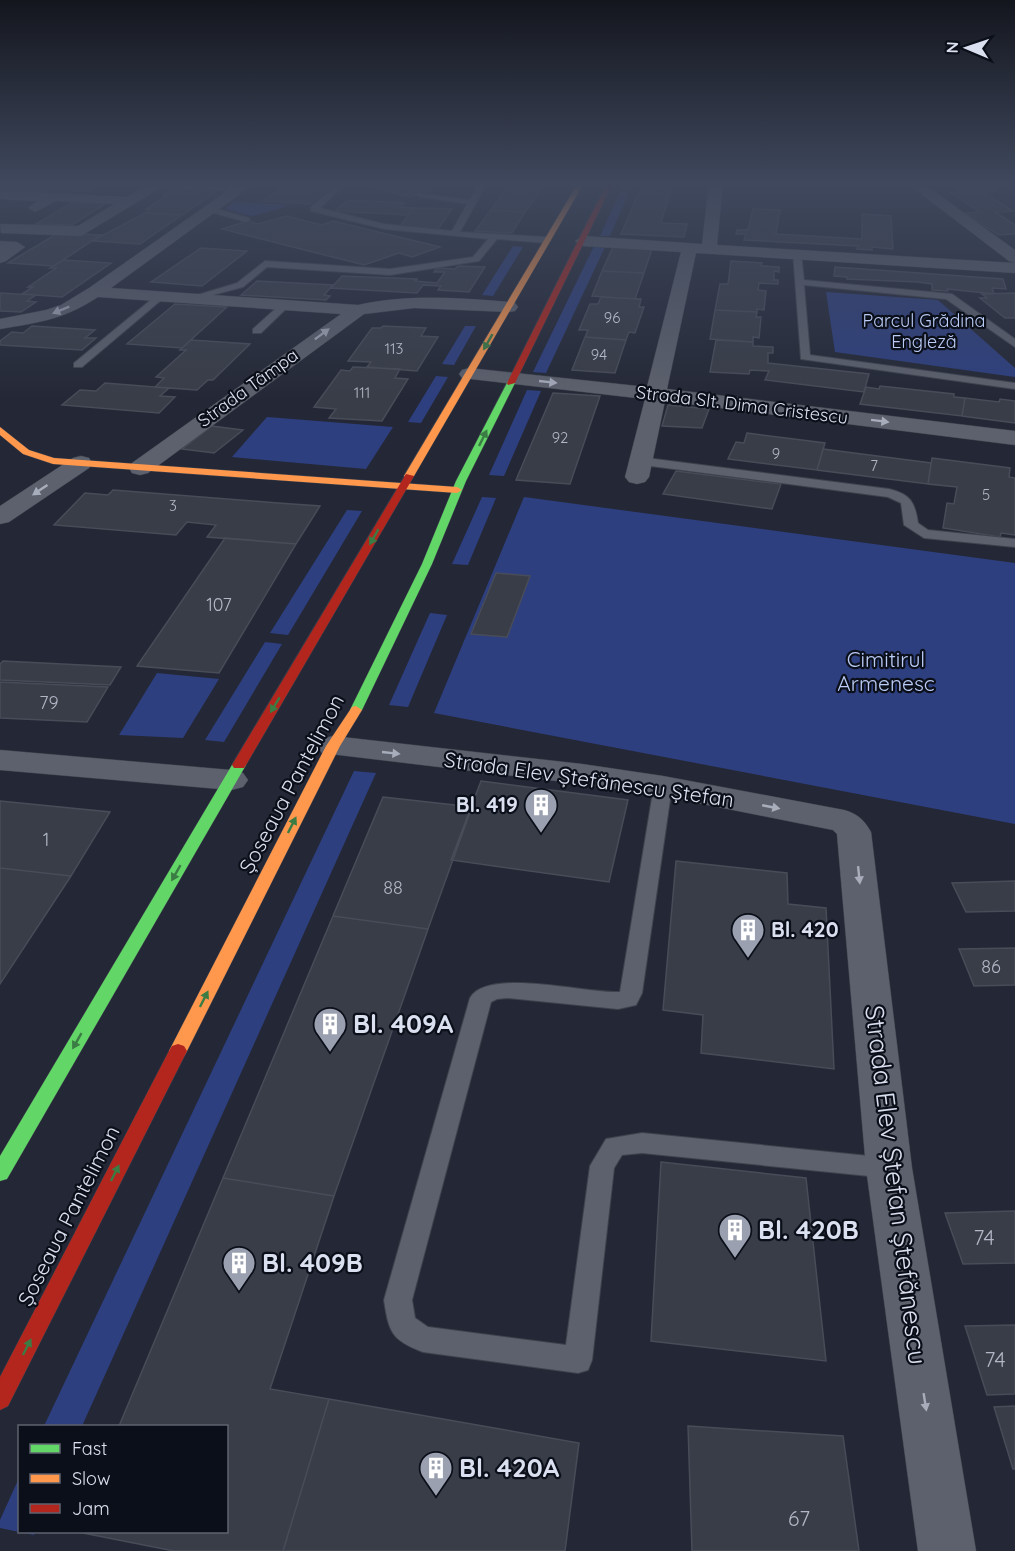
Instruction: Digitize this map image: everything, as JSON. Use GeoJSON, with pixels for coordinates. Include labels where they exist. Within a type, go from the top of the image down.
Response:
{"type":"FeatureCollection","features":[{"type":"Feature","properties":{"kind":"main road"},"geometry":{"type":"LineString","coordinates":[[0,1173],[539,255]]}},
{"type":"Feature","properties":{"kind":"main road","name":"Șoseaua Pantelimon"},"geometry":{"type":"LineString","coordinates":[[0,1399],[333,746],[353,715],[427,564],[457,490],[576,255]]}},
{"type":"Feature","properties":{"kind":"main road"},"geometry":{"type":"LineString","coordinates":[[0,430],[26,453],[37,457],[81,463],[457,490]]}},
{"type":"Feature","properties":{"kind":"street"},"geometry":{"type":"LineString","coordinates":[[0,324],[50,315],[67,309],[146,255]]}},
{"type":"Feature","properties":{"kind":"street"},"geometry":{"type":"LineString","coordinates":[[638,469],[655,393],[696,255]]}},
{"type":"Feature","properties":{"kind":"street"},"geometry":{"type":"LineString","coordinates":[[832,255],[1015,268]]}},
{"type":"Feature","properties":{"kind":"street","name":"Strada Tâmpa"},"geometry":{"type":"LineString","coordinates":[[95,292],[358,310],[387,302],[415,301],[508,307]]}},
{"type":"Feature","properties":{"kind":"street","name":"Strada Tâmpa"},"geometry":{"type":"LineString","coordinates":[[140,468],[358,310]]}},
{"type":"Feature","properties":{"kind":"street","name":"Strada Slt. Dima Cristescu"},"geometry":{"type":"LineString","coordinates":[[469,374],[655,393],[1015,438]]}},
{"type":"Feature","properties":{"kind":"street"},"geometry":{"type":"LineString","coordinates":[[0,517],[81,463]]}},
{"type":"Feature","properties":{"kind":"street","name":"Strada Elev Ștefănescu Ștefan"},"geometry":{"type":"LineString","coordinates":[[333,746],[582,774],[663,786],[844,821]]}},
{"type":"Feature","properties":{"kind":"street"},"geometry":{"type":"LineString","coordinates":[[0,760],[231,780]]}},
{"type":"Feature","properties":{"kind":"street","name":"Strada Elev Ștefan Ștefănescu"},"geometry":{"type":"LineString","coordinates":[[844,821],[854,832],[889,1168],[947,1551]]}},
{"type":"Feature","properties":{"kind":"lane"},"geometry":{"type":"LineString","coordinates":[[197,298],[240,285],[265,264],[390,272],[476,259],[479,255]]}},
{"type":"Feature","properties":{"kind":"lane"},"geometry":{"type":"LineString","coordinates":[[797,255],[805,357],[1015,386]]}},
{"type":"Feature","properties":{"kind":"lane"},"geometry":{"type":"LineString","coordinates":[[799,282],[949,296],[1015,344]]}},
{"type":"Feature","properties":{"kind":"lane"},"geometry":{"type":"LineString","coordinates":[[78,365],[161,296]]}},
{"type":"Feature","properties":{"kind":"lane"},"geometry":{"type":"LineString","coordinates":[[257,331],[285,304]]}},
{"type":"Feature","properties":{"kind":"lane"},"geometry":{"type":"LineString","coordinates":[[638,469],[889,493],[904,496],[908,501],[911,525],[915,530],[924,534],[1015,543]]}},
{"type":"Feature","properties":{"kind":"lane"},"geometry":{"type":"LineString","coordinates":[[663,786],[631,993],[628,999],[618,1001],[507,990],[492,991],[481,998],[398,1300],[402,1325],[423,1340],[578,1360],[602,1166],[615,1146],[642,1143],[889,1168]]}},
{"type":"Feature","properties":{"kind":"green space"},"geometry":{"type":"Polygon","coordinates":[[[507,255],[518,255],[493,296],[482,295],[507,255]]]}},
{"type":"Feature","properties":{"kind":"green space"},"geometry":{"type":"Polygon","coordinates":[[[589,255],[601,255],[546,373],[533,372],[589,255]]]}},
{"type":"Feature","properties":{"kind":"green space","name":"Parcul Grădina Engleză"},"geometry":{"type":"Polygon","coordinates":[[[826,292],[938,300],[1015,368],[1015,377],[835,352],[826,292]]]}},
{"type":"Feature","properties":{"kind":"green space"},"geometry":{"type":"Polygon","coordinates":[[[465,326],[476,326],[454,365],[442,364],[465,326]]]}},
{"type":"Feature","properties":{"kind":"green space"},"geometry":{"type":"Polygon","coordinates":[[[436,376],[448,377],[421,423],[408,422],[436,376]]]}},
{"type":"Feature","properties":{"kind":"green space"},"geometry":{"type":"Polygon","coordinates":[[[527,390],[541,391],[504,476],[489,475],[527,390]]]}},
{"type":"Feature","properties":{"kind":"green space"},"geometry":{"type":"Polygon","coordinates":[[[267,417],[393,427],[366,469],[232,457],[267,417]]]}},
{"type":"Feature","properties":{"kind":"green space"},"geometry":{"type":"Polygon","coordinates":[[[482,497],[496,498],[468,565],[452,564],[482,497]]]}},
{"type":"Feature","properties":{"kind":"green space","name":"Cimitirul Armenesc"},"geometry":{"type":"Polygon","coordinates":[[[524,497],[1015,563],[1015,824],[434,713],[524,497]]]}},
{"type":"Feature","properties":{"kind":"green space"},"geometry":{"type":"Polygon","coordinates":[[[347,510],[362,511],[288,635],[270,633],[347,510]]]}},
{"type":"Feature","properties":{"kind":"green space"},"geometry":{"type":"Polygon","coordinates":[[[430,613],[447,615],[408,707],[389,705],[430,613]]]}},
{"type":"Feature","properties":{"kind":"green space"},"geometry":{"type":"Polygon","coordinates":[[[265,642],[282,644],[224,742],[205,740],[265,642]]]}},
{"type":"Feature","properties":{"kind":"green space"},"geometry":{"type":"Polygon","coordinates":[[[157,673],[219,679],[183,738],[119,735],[157,673]]]}},
{"type":"Feature","properties":{"kind":"green space"},"geometry":{"type":"Polygon","coordinates":[[[354,771],[376,773],[82,1425],[44,1425],[354,771]]]}},
{"type":"Feature","properties":{"kind":"green space"},"geometry":{"type":"Polygon","coordinates":[[[18,1480],[18,1532],[0,1528],[0,1520],[18,1480]]]}},
{"type":"Feature","properties":{"kind":"building"},"geometry":{"type":"Polygon","coordinates":[[[21,255],[70,255],[54,266],[8,263],[21,255]]]}},
{"type":"Feature","properties":{"kind":"building"},"geometry":{"type":"Polygon","coordinates":[[[190,255],[241,255],[202,286],[151,282],[190,255]]]}},
{"type":"Feature","properties":{"kind":"building"},"geometry":{"type":"Polygon","coordinates":[[[326,255],[392,255],[364,265],[326,255]]]}},
{"type":"Feature","properties":{"kind":"building"},"geometry":{"type":"Polygon","coordinates":[[[609,255],[650,255],[644,273],[602,271],[609,255]]]}},
{"type":"Feature","properties":{"kind":"building"},"geometry":{"type":"Polygon","coordinates":[[[63,260],[111,263],[62,297],[22,294],[33,287],[28,287],[56,268],[50,268],[63,260]]]}},
{"type":"Feature","properties":{"kind":"building"},"geometry":{"type":"Polygon","coordinates":[[[731,261],[762,263],[761,266],[779,267],[779,272],[774,271],[774,280],[778,280],[778,284],[759,283],[758,290],[766,291],[764,310],[757,309],[757,312],[715,310],[720,284],[728,284],[731,261]]]}},
{"type":"Feature","properties":{"kind":"building"},"geometry":{"type":"Polygon","coordinates":[[[458,266],[485,267],[469,292],[438,290],[441,286],[423,285],[417,293],[331,288],[342,276],[417,279],[415,281],[437,283],[445,272],[434,272],[437,268],[455,269],[458,266]]]}},
{"type":"Feature","properties":{"kind":"building"},"geometry":{"type":"Polygon","coordinates":[[[835,267],[1003,279],[1006,289],[992,288],[994,294],[947,289],[948,291],[932,290],[932,284],[918,282],[847,279],[847,277],[834,276],[835,267]]]}},
{"type":"Feature","properties":{"kind":"building"},"geometry":{"type":"Polygon","coordinates":[[[602,271],[644,273],[635,299],[592,296],[602,271]]]}},
{"type":"Feature","properties":{"kind":"building"},"geometry":{"type":"Polygon","coordinates":[[[257,281],[333,285],[324,295],[330,296],[326,300],[241,295],[257,281]]]}},
{"type":"Feature","properties":{"kind":"building"},"geometry":{"type":"Polygon","coordinates":[[[0,293],[36,295],[27,301],[36,302],[21,312],[0,311],[0,293]]]}},
{"type":"Feature","properties":{"kind":"building"},"geometry":{"type":"Polygon","coordinates":[[[1015,293],[1015,318],[1005,318],[980,298],[987,298],[982,294],[1015,293]]]}},
{"type":"Feature","properties":{"kind":"building"},"geometry":{"type":"Polygon","coordinates":[[[601,297],[641,299],[639,307],[644,307],[635,333],[629,332],[626,340],[585,337],[588,330],[579,330],[590,304],[598,304],[601,297]]]}},
{"type":"Feature","properties":{"kind":"building"},"geometry":{"type":"Polygon","coordinates":[[[175,304],[227,307],[182,348],[127,344],[175,304]]]}},
{"type":"Feature","properties":{"kind":"building"},"geometry":{"type":"Polygon","coordinates":[[[715,310],[757,312],[756,317],[761,317],[759,338],[753,337],[753,342],[710,339],[715,310]]]}},
{"type":"Feature","properties":{"kind":"building"},"geometry":{"type":"Polygon","coordinates":[[[32,326],[95,330],[85,338],[96,338],[82,350],[0,345],[0,341],[12,332],[23,333],[32,326]]]}},
{"type":"Feature","properties":{"kind":"building"},"geometry":{"type":"Polygon","coordinates":[[[383,326],[426,328],[421,336],[438,337],[417,371],[367,367],[371,362],[348,361],[372,328],[383,326]]]}},
{"type":"Feature","properties":{"kind":"building"},"geometry":{"type":"Polygon","coordinates":[[[585,337],[626,340],[615,373],[572,370],[585,337]]]}},
{"type":"Feature","properties":{"kind":"building"},"geometry":{"type":"Polygon","coordinates":[[[191,340],[250,344],[213,380],[208,380],[197,390],[155,387],[164,378],[156,377],[186,350],[180,350],[191,340]]]}},
{"type":"Feature","properties":{"kind":"building"},"geometry":{"type":"Polygon","coordinates":[[[716,340],[753,342],[753,346],[773,347],[773,353],[768,353],[768,363],[869,374],[864,392],[765,380],[769,371],[750,370],[749,374],[710,372],[716,340]]]}},
{"type":"Feature","properties":{"kind":"building"},"geometry":{"type":"Polygon","coordinates":[[[353,367],[400,369],[395,378],[408,379],[382,421],[329,418],[336,409],[314,407],[341,370],[350,371],[353,367]]]}},
{"type":"Feature","properties":{"kind":"building"},"geometry":{"type":"Polygon","coordinates":[[[105,383],[169,388],[160,396],[175,397],[159,413],[62,405],[80,390],[96,391],[105,383]]]}},
{"type":"Feature","properties":{"kind":"building"},"geometry":{"type":"Polygon","coordinates":[[[880,386],[954,394],[954,397],[965,398],[962,416],[860,404],[866,387],[879,389],[880,386]]]}},
{"type":"Feature","properties":{"kind":"building"},"geometry":{"type":"Polygon","coordinates":[[[553,393],[600,396],[570,484],[516,480],[553,393]]]}},
{"type":"Feature","properties":{"kind":"building"},"geometry":{"type":"Polygon","coordinates":[[[965,398],[999,402],[1000,399],[1015,401],[1015,423],[962,416],[965,398]]]}},
{"type":"Feature","properties":{"kind":"building"},"geometry":{"type":"Polygon","coordinates":[[[668,405],[709,409],[702,428],[662,426],[668,405]]]}},
{"type":"Feature","properties":{"kind":"building"},"geometry":{"type":"Polygon","coordinates":[[[212,426],[243,430],[214,453],[182,449],[212,426]]]}},
{"type":"Feature","properties":{"kind":"building"},"geometry":{"type":"Polygon","coordinates":[[[747,433],[825,443],[817,470],[728,459],[736,442],[744,443],[747,433]]]}},
{"type":"Feature","properties":{"kind":"building"},"geometry":{"type":"Polygon","coordinates":[[[823,449],[931,463],[928,484],[817,470],[823,449]]]}},
{"type":"Feature","properties":{"kind":"building"},"geometry":{"type":"Polygon","coordinates":[[[932,458],[1010,468],[1009,477],[1015,478],[1015,535],[1001,533],[1000,537],[943,528],[947,503],[954,504],[957,487],[928,484],[932,458]]]}},
{"type":"Feature","properties":{"kind":"building"},"geometry":{"type":"Polygon","coordinates":[[[676,471],[781,484],[772,509],[663,494],[676,471]]]}},
{"type":"Feature","properties":{"kind":"building"},"geometry":{"type":"Polygon","coordinates":[[[113,490],[320,506],[296,544],[207,537],[216,525],[187,522],[176,535],[54,525],[85,493],[108,495],[113,490]]]}},
{"type":"Feature","properties":{"kind":"building"},"geometry":{"type":"Polygon","coordinates":[[[225,538],[296,544],[219,673],[137,666],[225,538]]]}},
{"type":"Feature","properties":{"kind":"building"},"geometry":{"type":"Polygon","coordinates":[[[496,573],[530,576],[507,637],[471,634],[496,573]]]}},
{"type":"Feature","properties":{"kind":"building"},"geometry":{"type":"Polygon","coordinates":[[[3,661],[121,667],[110,685],[0,680],[0,664],[3,661]]]}},
{"type":"Feature","properties":{"kind":"building"},"geometry":{"type":"Polygon","coordinates":[[[0,682],[108,687],[87,722],[0,718],[0,682]]]}},
{"type":"Feature","properties":{"kind":"building","name":"Bl. 419"},"geometry":{"type":"Polygon","coordinates":[[[481,781],[628,800],[609,882],[451,860],[481,781]]]}},
{"type":"Feature","properties":{"kind":"building"},"geometry":{"type":"Polygon","coordinates":[[[383,797],[472,807],[428,929],[333,916],[383,797]]]}},
{"type":"Feature","properties":{"kind":"building"},"geometry":{"type":"Polygon","coordinates":[[[0,801],[110,812],[71,876],[0,868],[0,801]]]}},
{"type":"Feature","properties":{"kind":"building","name":"Bl. 420"},"geometry":{"type":"Polygon","coordinates":[[[676,861],[787,873],[788,904],[826,908],[834,1069],[701,1053],[703,1015],[663,1010],[676,861]]]}},
{"type":"Feature","properties":{"kind":"building"},"geometry":{"type":"Polygon","coordinates":[[[0,868],[71,876],[0,984],[0,868]]]}},
{"type":"Feature","properties":{"kind":"building"},"geometry":{"type":"Polygon","coordinates":[[[1015,881],[1015,911],[966,912],[952,883],[1015,881]]]}},
{"type":"Feature","properties":{"kind":"building","name":"Bl. 409A"},"geometry":{"type":"Polygon","coordinates":[[[333,916],[428,929],[334,1196],[223,1178],[333,916]]]}},
{"type":"Feature","properties":{"kind":"building"},"geometry":{"type":"Polygon","coordinates":[[[1015,948],[1015,985],[974,986],[959,949],[1015,948]]]}},
{"type":"Feature","properties":{"kind":"building","name":"Bl. 420B"},"geometry":{"type":"Polygon","coordinates":[[[661,1162],[806,1178],[826,1361],[651,1341],[661,1162]]]}},
{"type":"Feature","properties":{"kind":"building","name":"Bl. 409B"},"geometry":{"type":"Polygon","coordinates":[[[223,1178],[334,1196],[270,1389],[329,1399],[283,1551],[174,1551],[83,1533],[228,1533],[228,1425],[119,1425],[223,1178]]]}},
{"type":"Feature","properties":{"kind":"building"},"geometry":{"type":"Polygon","coordinates":[[[1015,1211],[1015,1263],[963,1264],[945,1213],[1015,1211]]]}},
{"type":"Feature","properties":{"kind":"building"},"geometry":{"type":"Polygon","coordinates":[[[1015,1325],[1015,1394],[987,1395],[965,1326],[1015,1325]]]}},
{"type":"Feature","properties":{"kind":"building","name":"Bl. 420A"},"geometry":{"type":"Polygon","coordinates":[[[329,1399],[579,1443],[565,1551],[283,1551],[329,1399]]]}},
{"type":"Feature","properties":{"kind":"building"},"geometry":{"type":"Polygon","coordinates":[[[1015,1406],[1015,1469],[1013,1469],[994,1407],[1015,1406]]]}},
{"type":"Feature","properties":{"kind":"building"},"geometry":{"type":"Polygon","coordinates":[[[688,1426],[843,1436],[859,1551],[692,1551],[688,1426]]]}},
{"type":"Feature","properties":{"kind":"traffic: fast"},"geometry":{"type":"LineString","coordinates":[[356,710],[427,564],[461,481],[511,383]]}},
{"type":"Feature","properties":{"kind":"traffic: fast"},"geometry":{"type":"LineString","coordinates":[[0,1173],[239,765]]}},
{"type":"Feature","properties":{"kind":"traffic: slow"},"geometry":{"type":"LineString","coordinates":[[409,476],[539,255]]}},
{"type":"Feature","properties":{"kind":"traffic: slow"},"geometry":{"type":"LineString","coordinates":[[0,430],[26,452],[53,461],[457,490]]}},
{"type":"Feature","properties":{"kind":"traffic: slow"},"geometry":{"type":"LineString","coordinates":[[178,1051],[333,746],[356,710]]}},
{"type":"Feature","properties":{"kind":"traffic: jam"},"geometry":{"type":"LineString","coordinates":[[511,383],[574,255]]}},
{"type":"Feature","properties":{"kind":"traffic: jam"},"geometry":{"type":"LineString","coordinates":[[239,765],[409,476]]}},
{"type":"Feature","properties":{"kind":"traffic: jam"},"geometry":{"type":"LineString","coordinates":[[0,1399],[178,1051]]}},
{"type":"Feature","properties":{"kind":"place","name":"Bl. 419"},"geometry":{"type":"Point","coordinates":[541,834]}},
{"type":"Feature","properties":{"kind":"place","name":"Bl. 420"},"geometry":{"type":"Point","coordinates":[748,959]}},
{"type":"Feature","properties":{"kind":"place","name":"Bl. 409A"},"geometry":{"type":"Point","coordinates":[330,1053]}},
{"type":"Feature","properties":{"kind":"place","name":"Bl. 420B"},"geometry":{"type":"Point","coordinates":[735,1259]}},
{"type":"Feature","properties":{"kind":"place","name":"Bl. 409B"},"geometry":{"type":"Point","coordinates":[239,1292]}},
{"type":"Feature","properties":{"kind":"place","name":"Bl. 420A"},"geometry":{"type":"Point","coordinates":[436,1497]}}]}
